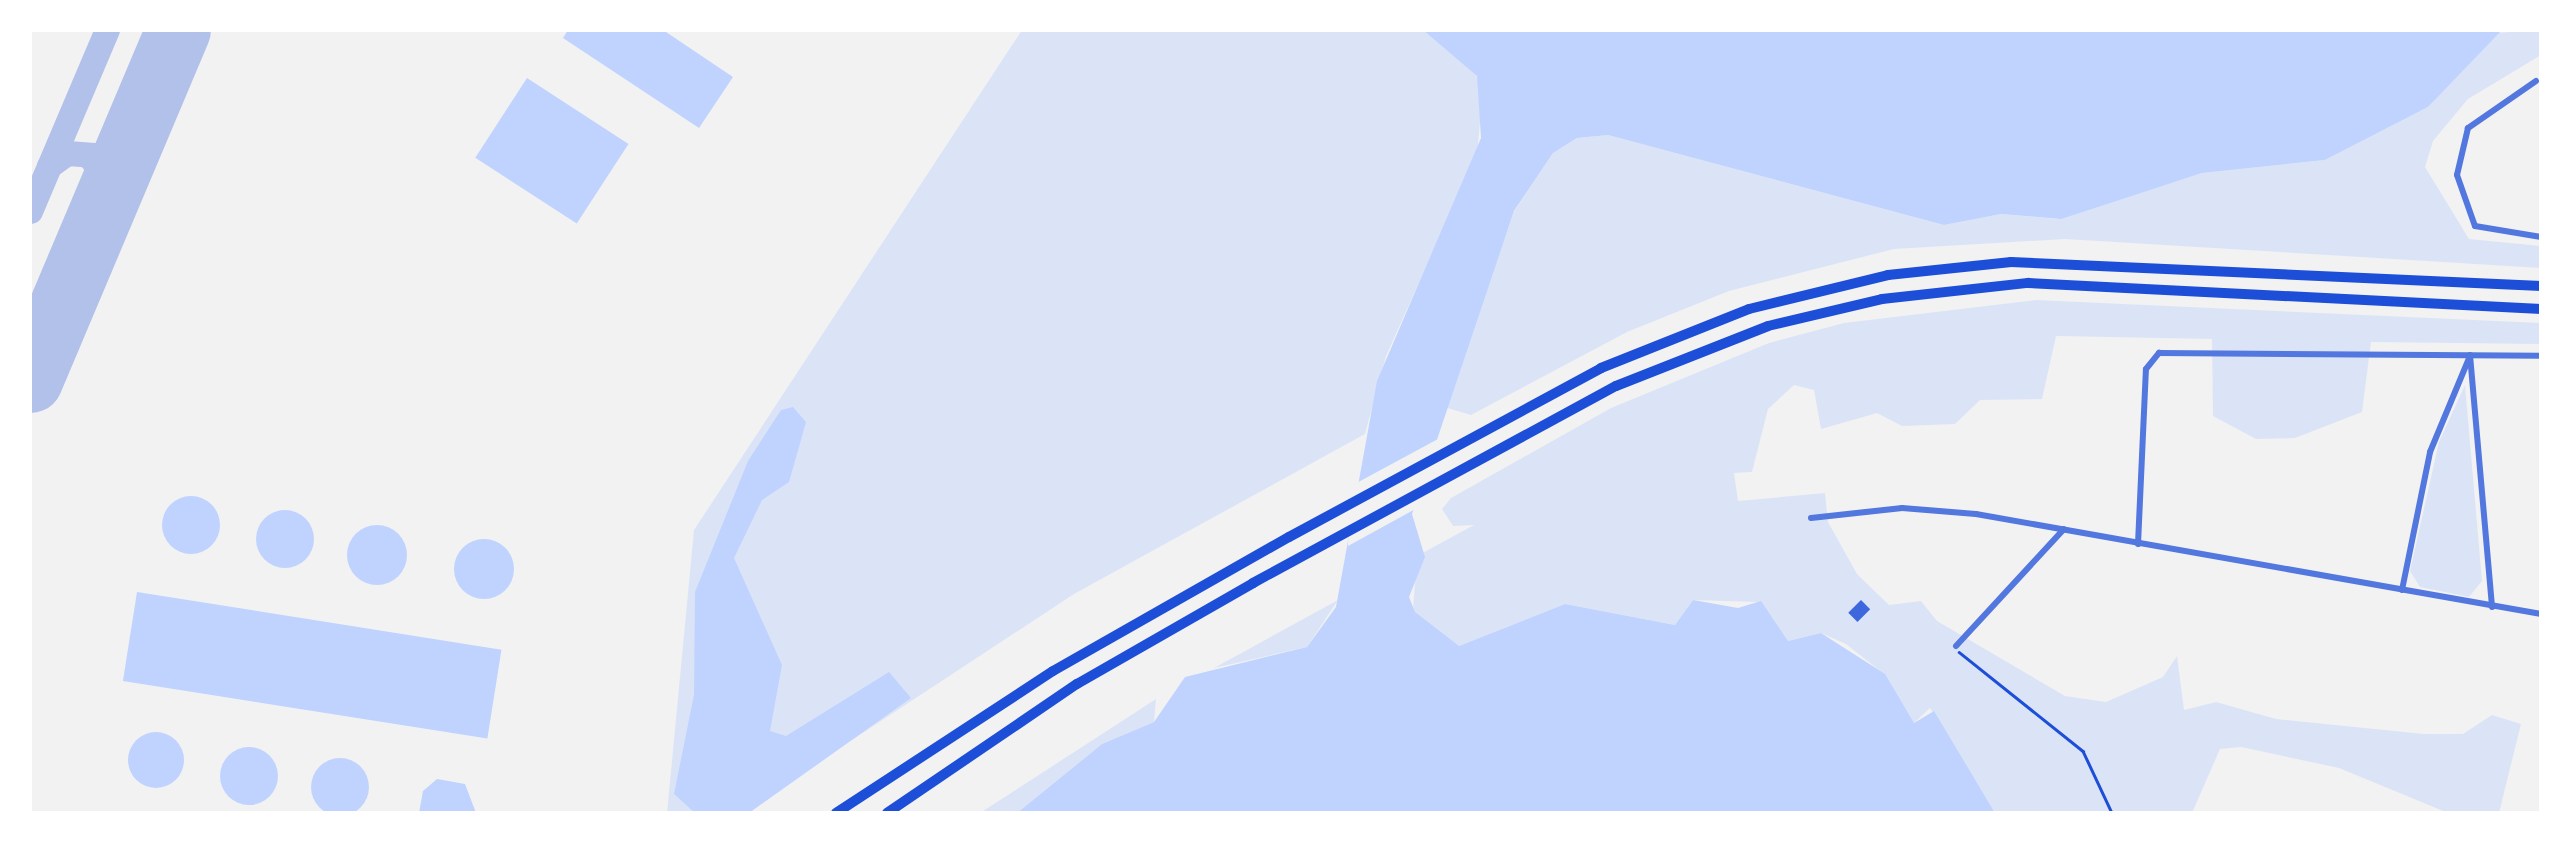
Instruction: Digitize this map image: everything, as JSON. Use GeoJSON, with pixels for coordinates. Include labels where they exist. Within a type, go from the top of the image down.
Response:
{"type":"FeatureCollection","features":[{"type":"Feature","properties":{"kind":"highway"},"geometry":{"type":"LineString","coordinates":[[836,813],[1088,650],[1458,446],[1698,326],[1922,270],[2082,261],[2541,286]]}},
{"type":"Feature","properties":{"kind":"highway"},"geometry":{"type":"LineString","coordinates":[[887,813],[1077,684],[1450,476],[1675,359],[1882,299],[2071,283],[2541,309]]}},
{"type":"Feature","properties":{"kind":"street"},"geometry":{"type":"LineString","coordinates":[[2536,81],[2468,128],[2457,174],[2475,226],[2541,237]]}},
{"type":"Feature","properties":{"kind":"street"},"geometry":{"type":"LineString","coordinates":[[2402,590],[2430,452],[2470,355]]}},
{"type":"Feature","properties":{"kind":"street"},"geometry":{"type":"LineString","coordinates":[[2470,355],[2492,607]]}},
{"type":"Feature","properties":{"kind":"street"},"geometry":{"type":"LineString","coordinates":[[2138,544],[2152,357],[2541,356]]}},
{"type":"Feature","properties":{"kind":"street"},"geometry":{"type":"LineString","coordinates":[[1811,518],[1920,508],[2541,614]]}},
{"type":"Feature","properties":{"kind":"street"},"geometry":{"type":"LineString","coordinates":[[1956,646],[2064,530]]}},
{"type":"Feature","properties":{"kind":"path"},"geometry":{"type":"LineString","coordinates":[[1956,646],[2083,751],[2112,813]]}},
{"type":"Feature","properties":{"kind":"shaded area"},"geometry":{"type":"Polygon","coordinates":[[[1022,30],[1423,30],[1475,73],[1483,91],[1477,154],[1386,356],[1365,434],[1074,594],[741,813],[667,813],[694,530],[1022,30]]]}},
{"type":"Feature","properties":{"kind":"shaded area"},"geometry":{"type":"Polygon","coordinates":[[[2541,30],[2541,55],[2468,99],[2433,141],[2425,167],[2469,239],[2541,246],[2541,268],[2065,239],[1894,249],[1729,291],[1627,332],[1471,415],[1444,407],[1514,212],[1553,153],[1577,138],[1608,135],[1944,225],[2001,214],[2058,219],[2202,173],[2325,160],[2428,107],[2495,33],[2541,30]]]}},
{"type":"Feature","properties":{"kind":"shaded area"},"geometry":{"type":"Polygon","coordinates":[[[2036,300],[2541,323],[2541,344],[2371,342],[2362,412],[2295,438],[2256,439],[2213,416],[2212,339],[2056,336],[2042,399],[1980,400],[1955,424],[1902,426],[1877,413],[1821,429],[1814,390],[1794,385],[1768,409],[1752,472],[1734,473],[1738,501],[1825,493],[1828,522],[1857,574],[1889,605],[1921,601],[1937,621],[2065,696],[2106,702],[2163,677],[2177,656],[2184,710],[2216,702],[2276,719],[2424,734],[2463,734],[2492,715],[2521,724],[2499,813],[2448,813],[2339,768],[2241,747],[2220,749],[2192,813],[1995,813],[1930,708],[1914,723],[1879,670],[1846,644],[1821,633],[1788,641],[1757,602],[1693,600],[1675,625],[1565,604],[1459,646],[1439,639],[1413,610],[1417,556],[1474,525],[1453,526],[1442,509],[1451,498],[1611,408],[1769,343],[1844,323],[2036,300]]]}},
{"type":"Feature","properties":{"kind":"shaded area"},"geometry":{"type":"Polygon","coordinates":[[[2465,385],[2482,581],[2469,597],[2420,587],[2410,571],[2439,442],[2465,385]]]}},
{"type":"Feature","properties":{"kind":"shaded area"},"geometry":{"type":"Polygon","coordinates":[[[1338,600],[1307,647],[1214,668],[1338,600]]]}},
{"type":"Feature","properties":{"kind":"shaded area"},"geometry":{"type":"Polygon","coordinates":[[[1156,699],[1154,722],[1102,744],[1017,813],[980,813],[1156,699]]]}},
{"type":"Feature","properties":{"kind":"water"},"geometry":{"type":"Polygon","coordinates":[[[568,30],[663,30],[733,77],[699,128],[563,38],[568,30]]]}},
{"type":"Feature","properties":{"kind":"water"},"geometry":{"type":"Polygon","coordinates":[[[1423,30],[2502,30],[2428,107],[2325,160],[2202,173],[2061,219],[2001,214],[1944,225],[1608,135],[1577,138],[1553,153],[1514,211],[1412,514],[1425,557],[1409,597],[1415,612],[1459,646],[1565,604],[1675,625],[1693,600],[1738,608],[1761,601],[1788,641],[1821,633],[1885,674],[1914,723],[1934,711],[1995,813],[1017,813],[1102,744],[1154,722],[1185,677],[1307,647],[1336,607],[1377,381],[1481,138],[1477,76],[1423,30]]]}},
{"type":"Feature","properties":{"kind":"water"},"geometry":{"type":"Polygon","coordinates":[[[527,78],[628,144],[577,224],[475,158],[527,78]]]}},
{"type":"Feature","properties":{"kind":"water"},"geometry":{"type":"Polygon","coordinates":[[[793,407],[806,422],[789,482],[762,500],[734,558],[782,665],[770,731],[786,736],[889,672],[911,698],[749,813],[695,813],[674,794],[694,695],[695,592],[748,461],[781,410],[793,407]]]}},
{"type":"Feature","properties":{"kind":"water"},"geometry":{"type":"Polygon","coordinates":[[[191,496],[212,504],[220,525],[212,546],[191,554],[170,546],[162,525],[170,504],[191,496]]]}},
{"type":"Feature","properties":{"kind":"water"},"geometry":{"type":"Polygon","coordinates":[[[285,510],[306,518],[314,539],[306,560],[285,568],[264,560],[256,539],[264,518],[285,510]]]}},
{"type":"Feature","properties":{"kind":"water"},"geometry":{"type":"Polygon","coordinates":[[[377,525],[398,534],[407,555],[398,576],[377,585],[356,576],[347,555],[356,534],[377,525]]]}},
{"type":"Feature","properties":{"kind":"water"},"geometry":{"type":"Polygon","coordinates":[[[484,539],[505,548],[514,569],[505,590],[484,599],[463,590],[454,569],[463,548],[484,539]]]}},
{"type":"Feature","properties":{"kind":"water"},"geometry":{"type":"Polygon","coordinates":[[[137,592],[501,650],[487,739],[123,681],[137,592]]]}},
{"type":"Feature","properties":{"kind":"water"},"geometry":{"type":"Polygon","coordinates":[[[156,732],[176,740],[184,760],[176,780],[156,788],[136,780],[128,760],[136,740],[156,732]]]}},
{"type":"Feature","properties":{"kind":"water"},"geometry":{"type":"Polygon","coordinates":[[[249,747],[270,755],[278,776],[270,797],[249,805],[228,797],[220,776],[228,755],[249,747]]]}},
{"type":"Feature","properties":{"kind":"water"},"geometry":{"type":"Polygon","coordinates":[[[340,758],[360,767],[369,787],[360,807],[340,816],[320,807],[311,787],[320,767],[340,758]]]}},
{"type":"Feature","properties":{"kind":"water"},"geometry":{"type":"Polygon","coordinates":[[[437,779],[465,784],[476,813],[419,813],[423,791],[437,779]]]}},
{"type":"Feature","properties":{"kind":"pier"},"geometry":{"type":"Polygon","coordinates":[[[1438,439],[1419,507],[1348,546],[1351,486],[1438,439]]]}},
{"type":"Feature","properties":{"kind":"building"},"geometry":{"type":"Polygon","coordinates":[[[1861,600],[1870,609],[1857,622],[1848,613],[1861,600]]]}},
{"type":"Feature","properties":{"kind":"taxiway"},"geometry":{"type":"LineString","coordinates":[[30,211],[107,30]]}},
{"type":"Feature","properties":{"kind":"taxiway"},"geometry":{"type":"LineString","coordinates":[[49,166],[67,153],[108,156],[132,139]]}},
{"type":"Feature","properties":{"kind":"taxiway"},"geometry":{"type":"LineString","coordinates":[[89,156],[103,173],[106,202]]}},
{"type":"Feature","properties":{"kind":"runway"},"geometry":{"type":"LineString","coordinates":[[30,380],[178,30]]}}]}
